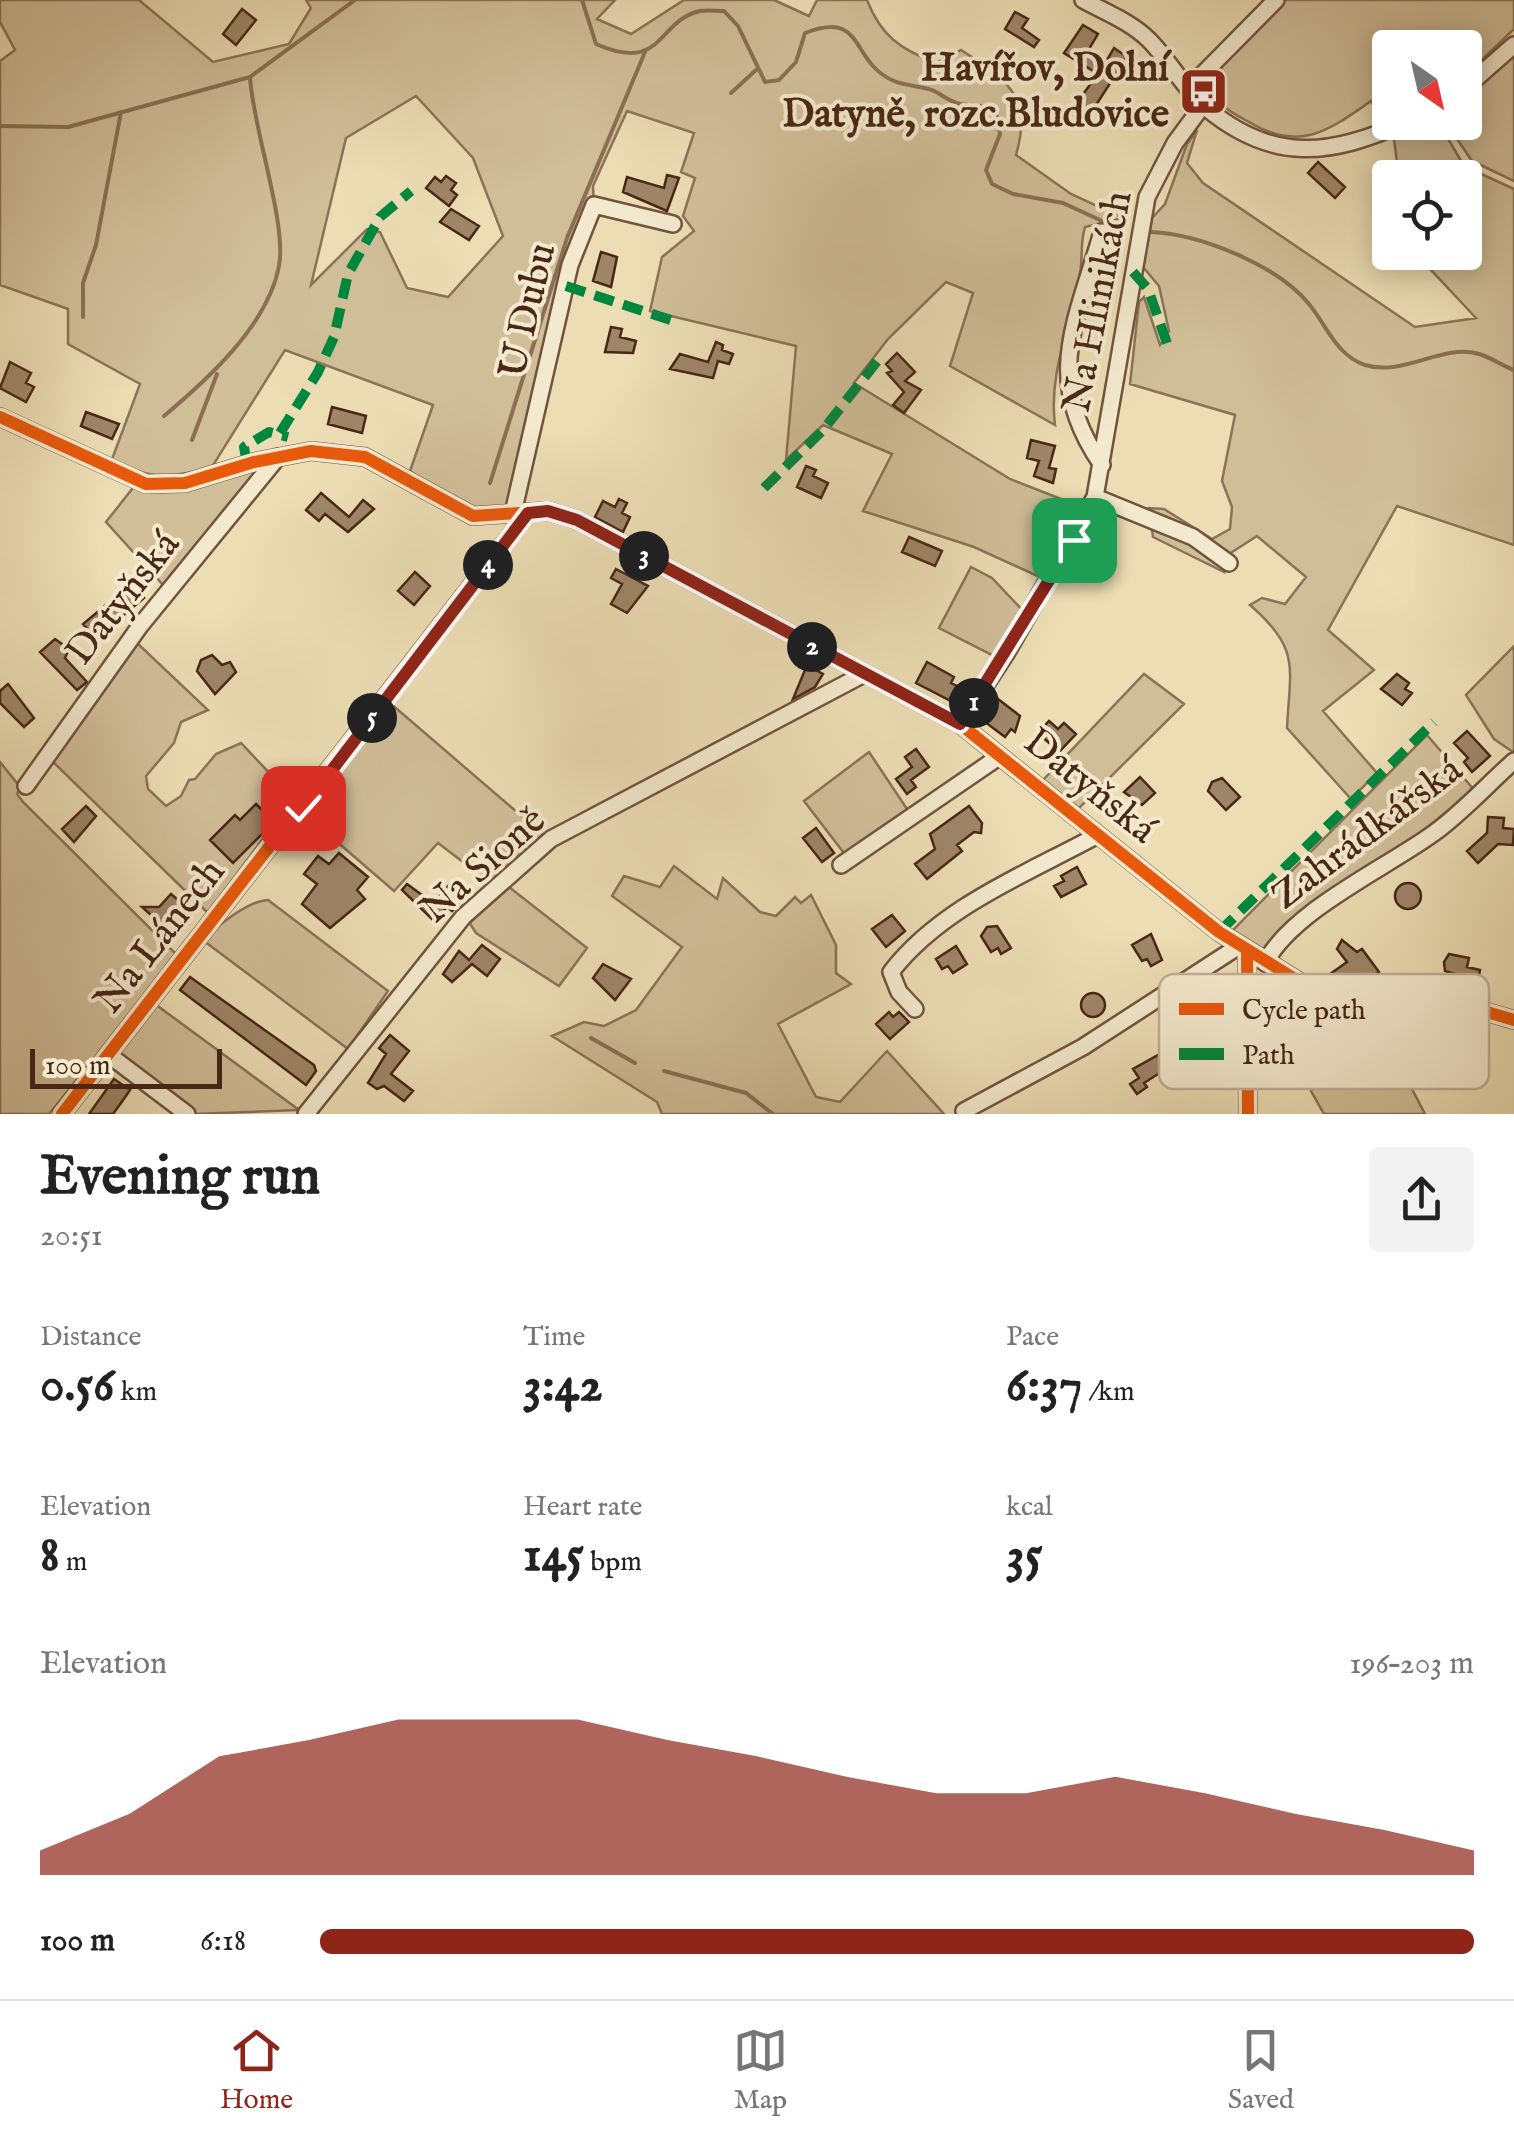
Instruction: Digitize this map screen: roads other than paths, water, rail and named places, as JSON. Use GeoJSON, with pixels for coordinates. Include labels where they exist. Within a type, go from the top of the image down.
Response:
{"type":"FeatureCollection","features":[{"type":"Feature","properties":{"kind":"street"},"geometry":{"type":"LineString","coordinates":[[1083,0],[1149,40],[1203,105],[1242,130],[1301,151],[1334,150],[1372,135]]}},
{"type":"Feature","properties":{"kind":"street"},"geometry":{"type":"LineString","coordinates":[[1189,88],[1276,0]]}},
{"type":"Feature","properties":{"kind":"street"},"geometry":{"type":"LineString","coordinates":[[1482,73],[1514,45]]}},
{"type":"Feature","properties":{"kind":"street","name":"Na Hlinikách"},"geometry":{"type":"LineString","coordinates":[[960,724],[1039,598],[1095,497],[1147,197],[1174,144],[1203,105]]}},
{"type":"Feature","properties":{"kind":"street","name":"U Dubu"},"geometry":{"type":"LineString","coordinates":[[521,513],[570,265],[594,205],[673,224]]}},
{"type":"Feature","properties":{"kind":"street","name":"Na Hlinikách"},"geometry":{"type":"LineString","coordinates":[[1102,232],[1076,319],[1066,372],[1078,430],[1102,465]]}},
{"type":"Feature","properties":{"kind":"street","name":"Datyňská"},"geometry":{"type":"LineString","coordinates":[[0,417],[146,484],[185,483],[312,450],[366,458],[473,516],[548,511],[577,520],[960,724],[1096,836],[1243,949],[1284,974]]}},
{"type":"Feature","properties":{"kind":"street","name":"Datyňská"},"geometry":{"type":"LineString","coordinates":[[26,786],[140,626],[278,457]]}},
{"type":"Feature","properties":{"kind":"street"},"geometry":{"type":"LineString","coordinates":[[1095,497],[1193,537],[1230,564]]}},
{"type":"Feature","properties":{"kind":"street","name":"Na Lánech"},"geometry":{"type":"LineString","coordinates":[[62,1114],[521,513]]}},
{"type":"Feature","properties":{"kind":"street","name":"Na Sioně"},"geometry":{"type":"LineString","coordinates":[[306,1114],[463,917],[550,840],[864,674]]}},
{"type":"Feature","properties":{"kind":"street","name":"Datyňská"},"geometry":{"type":"LineString","coordinates":[[841,865],[1000,756]]}},
{"type":"Feature","properties":{"kind":"street","name":"Zahrádkářská"},"geometry":{"type":"LineString","coordinates":[[1265,963],[1272,951],[1307,918],[1438,830],[1514,760]]}},
{"type":"Feature","properties":{"kind":"street","name":"Datyňská"},"geometry":{"type":"LineString","coordinates":[[915,1009],[899,992],[891,972],[910,947],[968,905],[1096,836]]}},
{"type":"Feature","properties":{"kind":"street"},"geometry":{"type":"LineString","coordinates":[[1202,974],[1243,949],[1244,974]]}},
{"type":"Feature","properties":{"kind":"street"},"geometry":{"type":"LineString","coordinates":[[964,1111],[1083,1047],[1159,1000]]}},
{"type":"Feature","properties":{"kind":"street","name":"Datyňská"},"geometry":{"type":"LineString","coordinates":[[1489,1013],[1514,1020]]}},
{"type":"Feature","properties":{"kind":"street"},"geometry":{"type":"LineString","coordinates":[[109,1055],[186,1114]]}},
{"type":"Feature","properties":{"kind":"street"},"geometry":{"type":"LineString","coordinates":[[1247,1089],[1248,1114]]}},
{"type":"Feature","properties":{"kind":"waterway"},"geometry":{"type":"LineString","coordinates":[[0,126],[68,127],[250,77],[355,0]]}},
{"type":"Feature","properties":{"kind":"waterway"},"geometry":{"type":"LineString","coordinates":[[582,0],[596,44],[618,52],[647,49],[686,17],[700,11],[724,11],[738,26],[765,82],[779,80],[796,62],[805,33],[824,27],[838,28],[848,33],[870,62],[894,81],[996,113],[1000,134],[986,170],[992,184],[1013,194],[1063,203],[1113,226]]}},
{"type":"Feature","properties":{"kind":"waterway"},"geometry":{"type":"LineString","coordinates":[[490,483],[567,238],[645,52]]}},
{"type":"Feature","properties":{"kind":"waterway"},"geometry":{"type":"LineString","coordinates":[[731,93],[756,70]]}},
{"type":"Feature","properties":{"kind":"waterway"},"geometry":{"type":"LineString","coordinates":[[164,416],[234,350],[262,309],[279,266],[278,226],[250,77]]}},
{"type":"Feature","properties":{"kind":"waterway"},"geometry":{"type":"LineString","coordinates":[[83,317],[83,283],[96,245],[121,112]]}},
{"type":"Feature","properties":{"kind":"waterway"},"geometry":{"type":"LineString","coordinates":[[1151,232],[1214,245],[1278,277],[1309,304],[1339,347],[1365,365],[1394,367],[1465,352],[1483,355],[1514,370]]}},
{"type":"Feature","properties":{"kind":"waterway"},"geometry":{"type":"LineString","coordinates":[[192,440],[217,374]]}},
{"type":"Feature","properties":{"kind":"waterway"},"geometry":{"type":"LineString","coordinates":[[591,1038],[635,1063]]}},
{"type":"Feature","properties":{"kind":"waterway"},"geometry":{"type":"LineString","coordinates":[[664,1071],[746,1093],[773,1114]]}},
{"type":"Feature","properties":{"kind":"place","name":"Havířov, Dolní Datyně, rozc.Bludovice"},"geometry":{"type":"Point","coordinates":[1204,92]}}]}
